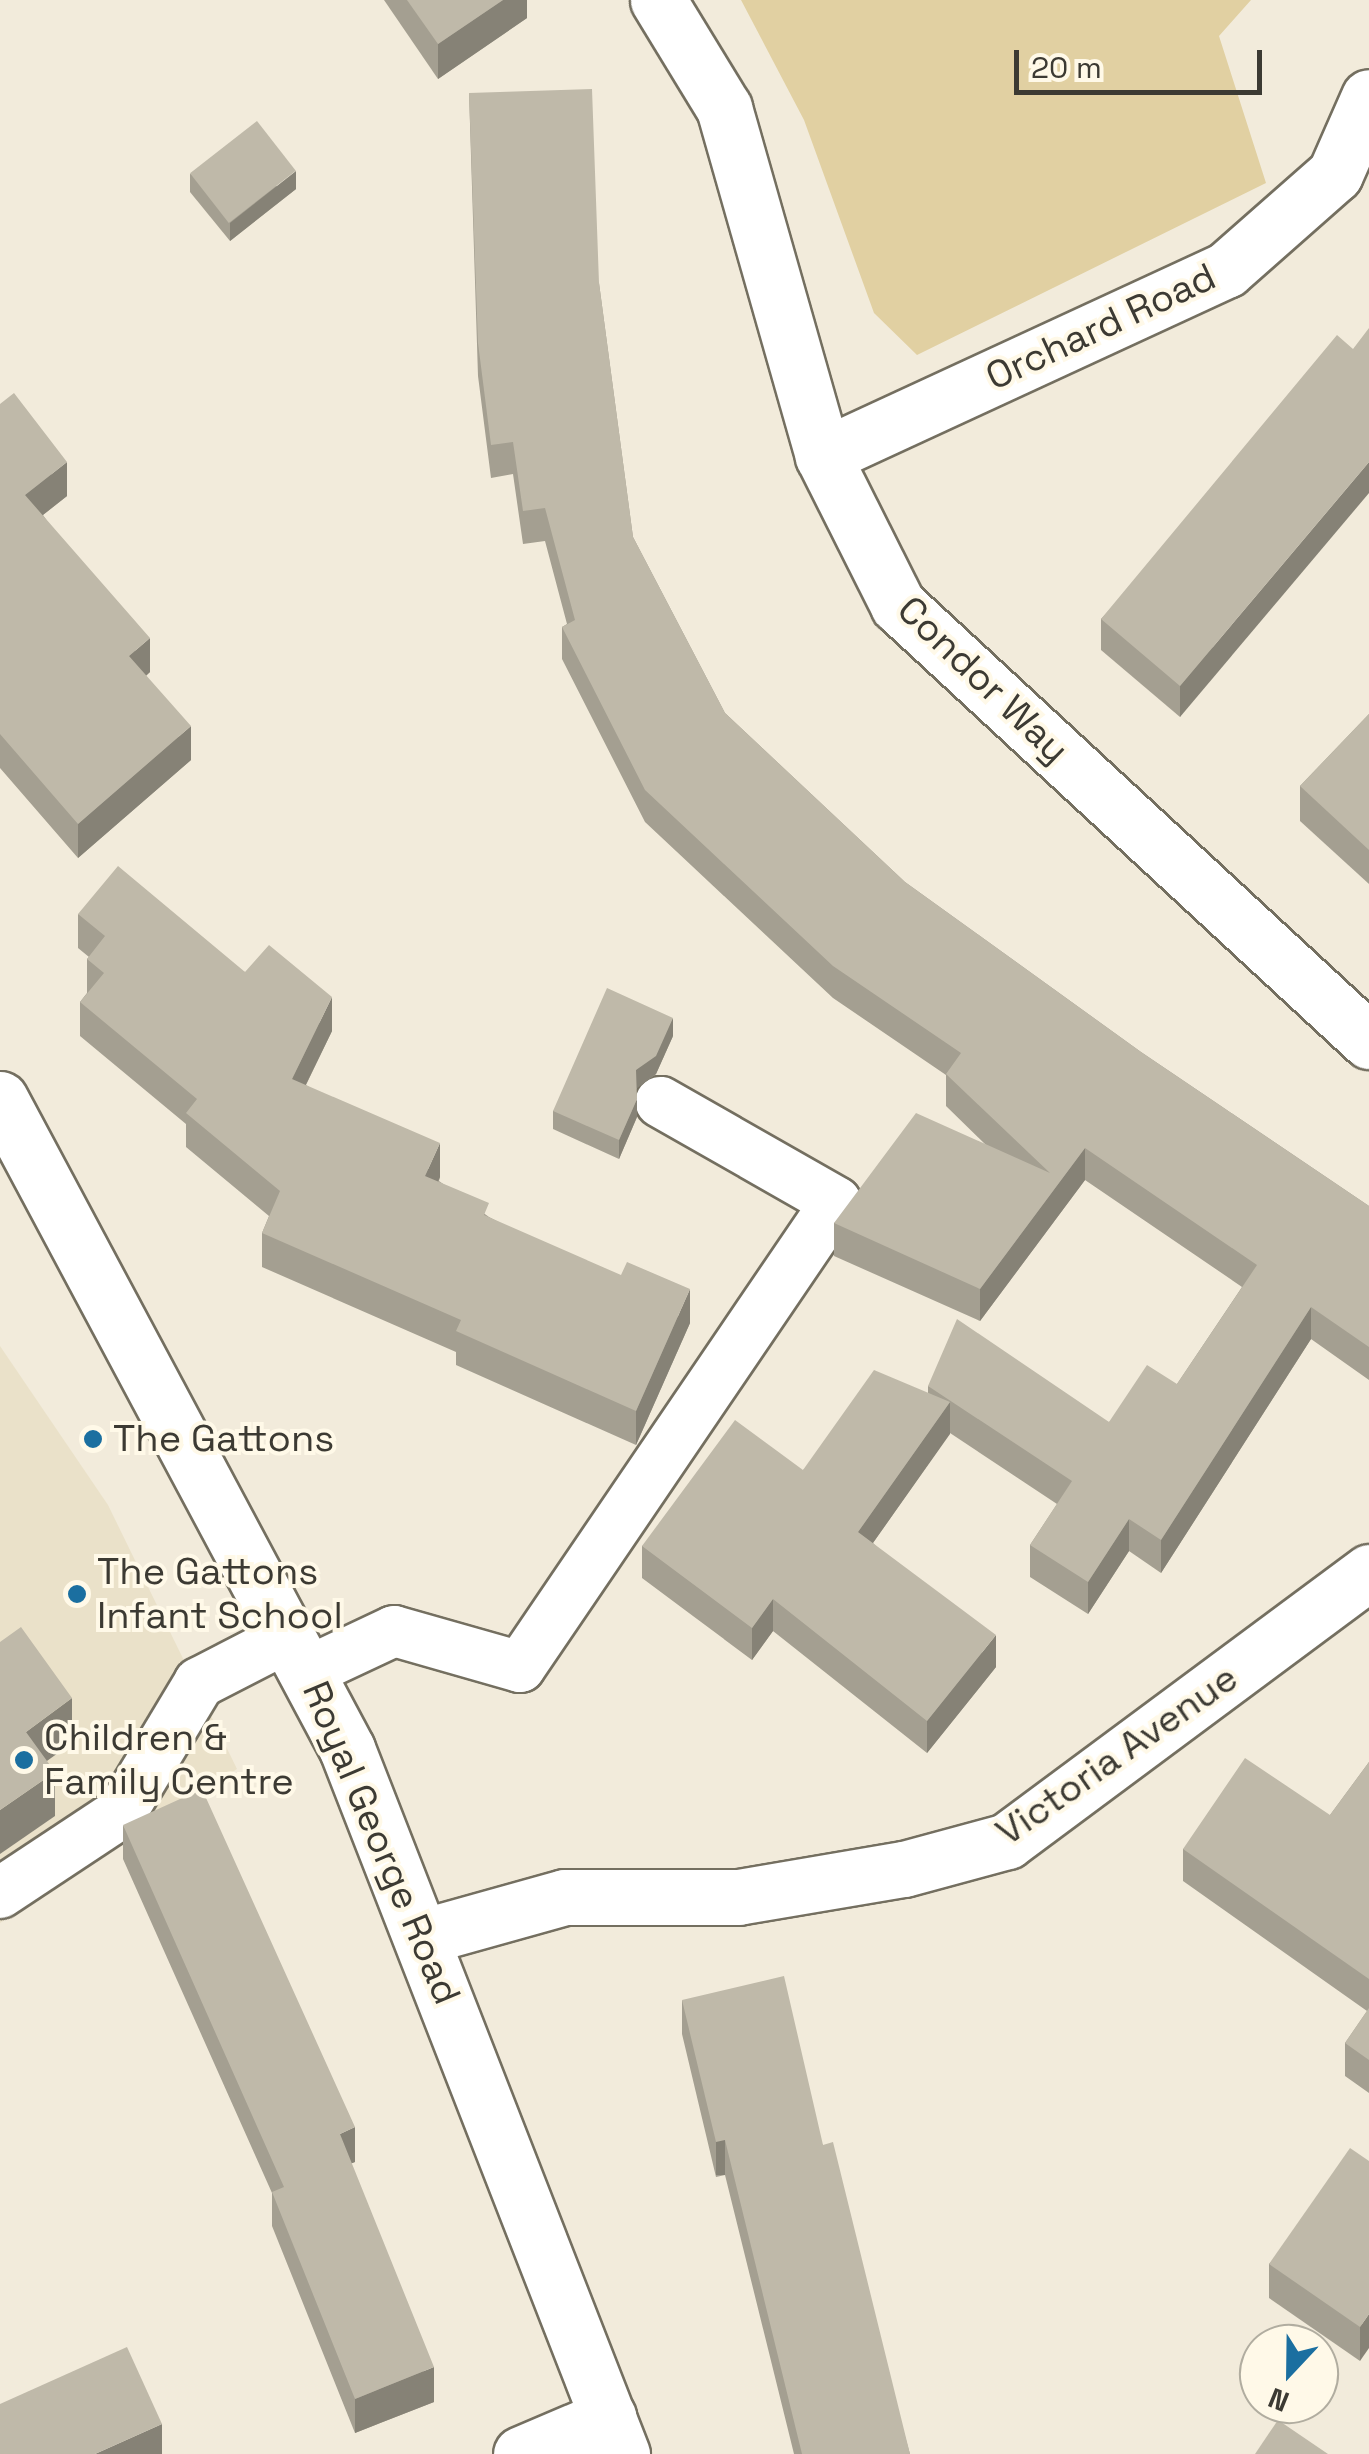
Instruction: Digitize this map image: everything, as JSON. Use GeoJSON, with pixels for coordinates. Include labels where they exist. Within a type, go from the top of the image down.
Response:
{"type":"FeatureCollection","features":[{"type":"Feature","properties":{"kind":"street","name":"Condor Way"},"geometry":{"type":"LineString","coordinates":[[658,0],[724,108],[823,456],[898,605],[1369,1041]]}},
{"type":"Feature","properties":{"kind":"street","name":"Orchard Road"},"geometry":{"type":"LineString","coordinates":[[823,456],[1226,270],[1336,174],[1369,97]]}},
{"type":"Feature","properties":{"kind":"street","name":"Royal George Road"},"geometry":{"type":"LineString","coordinates":[[0,1099],[348,1749],[425,1936],[615,2435]]}},
{"type":"Feature","properties":{"kind":"street","name":"Victoria Avenue"},"geometry":{"type":"LineString","coordinates":[[425,1936],[565,1898],[738,1898],[904,1870],[1007,1841],[1369,1572]]}},
{"type":"Feature","properties":{"kind":"street"},"geometry":{"type":"LineString","coordinates":[[520,2454],[615,2435]]}},
{"type":"Feature","properties":{"kind":"lane"},"geometry":{"type":"LineString","coordinates":[[0,1893],[121,1813],[200,1683],[394,1631],[520,1667],[836,1202],[661,1102]]}},
{"type":"Feature","properties":{"kind":"shaded area"},"geometry":{"type":"Polygon","coordinates":[[[741,0],[1251,0],[1219,36],[1266,183],[917,355],[874,313],[804,120],[741,0]]]}},
{"type":"Feature","properties":{"kind":"shaded area","name":"The Gattons Infant School"},"geometry":{"type":"Polygon","coordinates":[[[0,1346],[108,1505],[237,1769],[0,1923],[0,1346]]]}},
{"type":"Feature","properties":{"kind":"building"},"geometry":{"type":"Polygon","coordinates":[[[407,0],[503,0],[438,44],[407,0]]]}},
{"type":"Feature","properties":{"kind":"building"},"geometry":{"type":"Polygon","coordinates":[[[592,89],[599,283],[633,537],[725,713],[905,882],[1141,1052],[1369,1206],[1369,1347],[1311,1307],[1161,1540],[1129,1519],[1088,1582],[1030,1545],[1072,1481],[928,1386],[957,1319],[1109,1422],[1147,1365],[1177,1384],[1257,1265],[1085,1148],[980,1289],[834,1223],[916,1113],[1050,1173],[946,1074],[961,1053],[833,966],[645,790],[562,627],[575,620],[545,508],[523,511],[513,442],[491,445],[478,343],[469,93],[592,89]]]}},
{"type":"Feature","properties":{"kind":"building"},"geometry":{"type":"Polygon","coordinates":[[[257,121],[296,171],[229,223],[190,173],[257,121]]]}},
{"type":"Feature","properties":{"kind":"building"},"geometry":{"type":"Polygon","coordinates":[[[1369,328],[1369,462],[1180,686],[1101,619],[1337,335],[1353,349],[1369,328]]]}},
{"type":"Feature","properties":{"kind":"building"},"geometry":{"type":"Polygon","coordinates":[[[14,393],[67,462],[25,495],[150,638],[129,656],[191,726],[78,824],[0,734],[0,404],[14,393]]]}},
{"type":"Feature","properties":{"kind":"building"},"geometry":{"type":"Polygon","coordinates":[[[1369,714],[1369,850],[1300,786],[1369,714]]]}},
{"type":"Feature","properties":{"kind":"building"},"geometry":{"type":"Polygon","coordinates":[[[118,866],[245,972],[269,945],[332,997],[292,1079],[440,1143],[425,1176],[489,1203],[484,1215],[621,1275],[627,1262],[690,1289],[636,1411],[456,1331],[461,1320],[262,1233],[280,1191],[186,1113],[197,1099],[80,1002],[104,973],[87,959],[105,936],[78,914],[118,866]]]}},
{"type":"Feature","properties":{"kind":"building"},"geometry":{"type":"Polygon","coordinates":[[[607,988],[673,1018],[656,1056],[636,1070],[637,1099],[619,1140],[553,1111],[607,988]]]}},
{"type":"Feature","properties":{"kind":"building"},"geometry":{"type":"Polygon","coordinates":[[[874,1370],[950,1402],[858,1532],[996,1635],[927,1721],[773,1599],[752,1628],[642,1546],[735,1420],[803,1470],[874,1370]]]}},
{"type":"Feature","properties":{"kind":"building"},"geometry":{"type":"Polygon","coordinates":[[[21,1627],[72,1698],[26,1732],[55,1772],[0,1810],[0,1642],[21,1627]]]}},
{"type":"Feature","properties":{"kind":"building"},"geometry":{"type":"Polygon","coordinates":[[[1245,1758],[1330,1815],[1369,1762],[1369,1979],[1183,1849],[1245,1758]]]}},
{"type":"Feature","properties":{"kind":"building"},"geometry":{"type":"Polygon","coordinates":[[[202,1789],[355,2127],[340,2134],[434,2367],[355,2399],[272,2192],[284,2187],[123,1825],[202,1789]]]}},
{"type":"Feature","properties":{"kind":"building"},"geometry":{"type":"Polygon","coordinates":[[[784,1976],[823,2145],[833,2142],[910,2454],[802,2454],[725,2140],[716,2142],[682,2000],[784,1976]]]}},
{"type":"Feature","properties":{"kind":"building"},"geometry":{"type":"Polygon","coordinates":[[[1369,2008],[1369,2060],[1345,2043],[1369,2008]]]}},
{"type":"Feature","properties":{"kind":"building"},"geometry":{"type":"Polygon","coordinates":[[[1350,2148],[1369,2161],[1369,2314],[1360,2327],[1269,2264],[1350,2148]]]}},
{"type":"Feature","properties":{"kind":"building"},"geometry":{"type":"Polygon","coordinates":[[[127,2347],[162,2424],[95,2454],[0,2454],[0,2404],[127,2347]]]}},
{"type":"Feature","properties":{"kind":"building"},"geometry":{"type":"Polygon","coordinates":[[[1275,2424],[1284,2424],[1328,2454],[1255,2454],[1275,2424]]]}},
{"type":"Feature","properties":{"kind":"place","name":"The Gattons"},"geometry":{"type":"Point","coordinates":[93,1439]}},
{"type":"Feature","properties":{"kind":"place","name":"The Gattons Infant School"},"geometry":{"type":"Point","coordinates":[77,1594]}},
{"type":"Feature","properties":{"kind":"place","name":"Children & Family Centre"},"geometry":{"type":"Point","coordinates":[24,1760]}}]}
